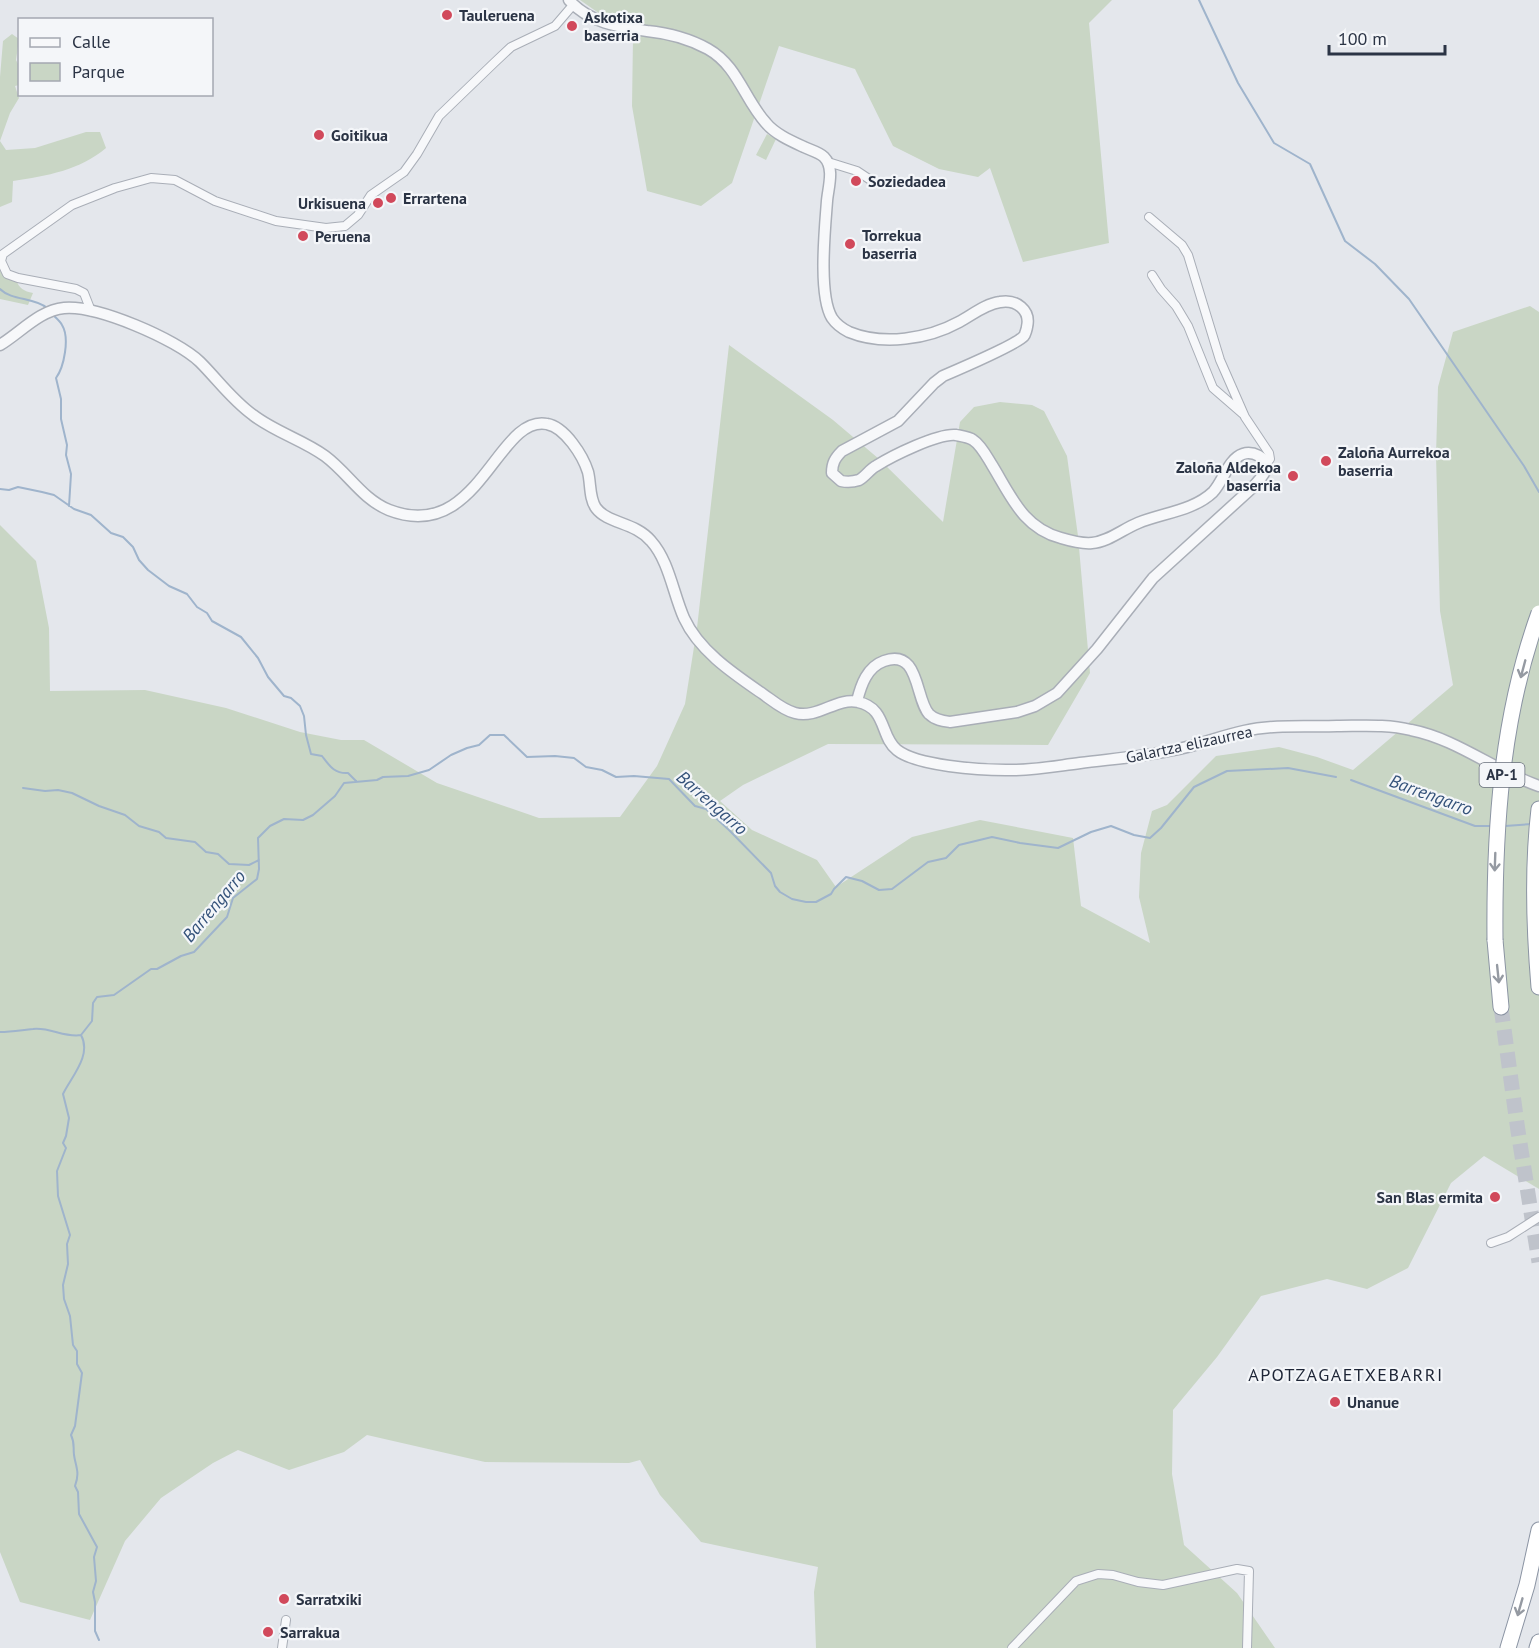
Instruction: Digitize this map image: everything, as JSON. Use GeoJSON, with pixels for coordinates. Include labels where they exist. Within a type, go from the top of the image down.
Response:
{"type":"FeatureCollection","features":[{"type":"Feature","properties":{"kind":"highway","name":"AP-1"},"geometry":{"type":"LineString","coordinates":[[1501,1006],[1495,940],[1496,831],[1500,788],[1514,703],[1539,613]]}},
{"type":"Feature","properties":{"kind":"highway"},"geometry":{"type":"LineString","coordinates":[[1539,809],[1535,864],[1535,947],[1539,987]]}},
{"type":"Feature","properties":{"kind":"highway"},"geometry":{"type":"LineString","coordinates":[[1508,1648],[1527,1585],[1539,1530]]}},
{"type":"Feature","properties":{"kind":"highway"},"geometry":{"type":"LineString","coordinates":[[1537,1648],[1539,1642]]}},
{"type":"Feature","properties":{"kind":"street"},"geometry":{"type":"LineString","coordinates":[[91,311],[84,293],[76,289],[7,274],[1,261],[3,254],[72,205],[115,188],[151,178],[175,180],[215,201],[271,220],[326,228],[345,226],[353,220],[371,195],[404,172],[439,116],[511,47],[550,30],[571,2],[590,16],[613,26],[655,32],[685,40],[716,54],[737,77],[766,124],[782,136],[822,155],[828,162],[830,168],[825,223],[825,293],[830,313],[838,325],[861,335],[901,339],[933,332],[957,323],[989,305],[1008,302],[1024,309],[1028,325],[1024,336],[1010,345],[943,376],[898,421],[842,451],[833,462],[832,473],[836,478],[846,482],[859,480],[889,458],[937,437],[964,436],[973,439],[981,449],[1000,477],[1012,501],[1034,525],[1054,536],[1074,542],[1095,543],[1138,523],[1204,499],[1217,487],[1234,460],[1243,454],[1255,454],[1266,464]]}},
{"type":"Feature","properties":{"kind":"street"},"geometry":{"type":"LineString","coordinates":[[828,162],[857,171],[869,179]]}},
{"type":"Feature","properties":{"kind":"street"},"geometry":{"type":"LineString","coordinates":[[0,345],[43,315],[60,308],[91,311],[141,328],[198,359],[246,410],[269,426],[327,458],[374,503],[399,513],[423,515],[444,510],[459,502],[518,435],[533,425],[545,423],[552,425],[563,433],[582,459],[587,470],[594,506],[608,518],[638,529],[653,543],[663,562],[687,624],[708,650],[752,686],[781,707],[795,713],[809,714],[846,702],[857,701],[862,683],[874,666],[888,660],[901,661],[913,672],[926,711],[940,721],[950,722],[1017,712],[1057,693],[1097,649],[1153,578],[1218,520],[1265,472],[1266,464],[1270,459],[1269,453],[1245,417],[1220,360],[1188,255],[1182,245],[1149,217]]}},
{"type":"Feature","properties":{"kind":"street"},"geometry":{"type":"LineString","coordinates":[[1152,275],[1188,326],[1214,388],[1245,417]]}},
{"type":"Feature","properties":{"kind":"street","name":"Galartza elizaurrea"},"geometry":{"type":"LineString","coordinates":[[857,701],[883,720],[889,740],[898,751],[929,762],[959,767],[1013,771],[1119,758],[1174,750],[1241,732],[1279,726],[1374,726],[1409,729],[1432,736],[1539,786]]}},
{"type":"Feature","properties":{"kind":"street"},"geometry":{"type":"LineString","coordinates":[[1491,1243],[1508,1237],[1539,1217]]}},
{"type":"Feature","properties":{"kind":"street"},"geometry":{"type":"LineString","coordinates":[[1012,1648],[1076,1581],[1087,1577],[1098,1574],[1113,1575],[1138,1582],[1163,1585],[1237,1569],[1249,1571],[1247,1648]]}},
{"type":"Feature","properties":{"kind":"street"},"geometry":{"type":"LineString","coordinates":[[282,1648],[286,1620]]}},
{"type":"Feature","properties":{"kind":"green space"},"geometry":{"type":"Polygon","coordinates":[[[580,0],[1112,0],[1089,23],[1109,243],[1023,262],[990,168],[978,177],[939,169],[893,146],[855,69],[779,46],[732,183],[701,206],[647,191],[632,106],[633,37],[580,0]]]}},
{"type":"Feature","properties":{"kind":"green space"},"geometry":{"type":"Polygon","coordinates":[[[12,34],[18,38],[16,60],[18,85],[15,86],[19,98],[10,113],[0,141],[0,77],[3,41],[12,34]]]}},
{"type":"Feature","properties":{"kind":"green space"},"geometry":{"type":"Polygon","coordinates":[[[86,132],[100,132],[106,148],[74,167],[13,181],[12,202],[0,207],[0,141],[6,150],[35,148],[86,132]]]}},
{"type":"Feature","properties":{"kind":"green space"},"geometry":{"type":"Polygon","coordinates":[[[767,134],[776,139],[766,160],[756,155],[767,134]]]}},
{"type":"Feature","properties":{"kind":"green space"},"geometry":{"type":"Polygon","coordinates":[[[0,271],[16,279],[22,289],[33,293],[28,305],[0,299],[0,271]]]}},
{"type":"Feature","properties":{"kind":"green space"},"geometry":{"type":"Polygon","coordinates":[[[1530,306],[1539,312],[1539,1189],[1484,1156],[1451,1183],[1408,1268],[1367,1289],[1327,1279],[1261,1296],[1217,1357],[1173,1410],[1172,1474],[1184,1545],[1237,1593],[1275,1648],[816,1648],[814,1592],[818,1567],[701,1542],[660,1495],[640,1460],[629,1463],[485,1462],[367,1435],[344,1452],[289,1470],[238,1450],[213,1463],[161,1498],[125,1541],[90,1620],[20,1602],[0,1552],[0,525],[36,561],[49,628],[50,691],[145,690],[226,708],[300,732],[341,740],[364,740],[437,783],[539,818],[620,817],[657,766],[685,704],[697,628],[729,345],[833,420],[879,459],[943,522],[960,422],[974,407],[1000,402],[1032,405],[1044,411],[1067,456],[1078,536],[1090,673],[1048,745],[828,744],[743,785],[720,801],[752,830],[817,860],[836,887],[912,837],[980,820],[1073,838],[1081,906],[1150,943],[1139,897],[1141,853],[1152,811],[1167,805],[1216,756],[1279,747],[1353,770],[1453,685],[1440,611],[1436,455],[1438,387],[1453,332],[1530,306]]]}},
{"type":"Feature","properties":{"kind":"waterway"},"geometry":{"type":"LineString","coordinates":[[1199,0],[1238,83],[1274,143],[1310,164],[1345,241],[1375,264],[1409,299],[1524,466],[1539,492]]}},
{"type":"Feature","properties":{"kind":"waterway"},"geometry":{"type":"LineString","coordinates":[[0,289],[5,293],[36,302],[47,308]]}},
{"type":"Feature","properties":{"kind":"waterway"},"geometry":{"type":"LineString","coordinates":[[52,314],[62,325],[66,337],[64,360],[56,378],[67,445],[66,455],[71,474],[69,506]]}},
{"type":"Feature","properties":{"kind":"waterway"},"geometry":{"type":"LineString","coordinates":[[0,489],[9,490],[18,487],[54,495],[74,509],[91,515],[111,533],[123,537],[133,547],[139,560],[148,570],[169,586],[187,594],[212,621],[241,637],[284,696],[291,698],[300,706],[311,754],[322,756],[332,768],[348,773],[356,781]]}},
{"type":"Feature","properties":{"kind":"waterway","name":"Barrengarro"},"geometry":{"type":"LineString","coordinates":[[0,1032],[39,1029],[75,1036],[81,1035],[92,1021],[93,1003],[97,997],[114,995],[151,969],[157,969],[194,952],[227,917],[233,898],[257,879],[258,838],[270,826],[284,819],[303,820],[313,815],[335,796],[344,783],[408,776],[429,770],[451,755],[479,745],[490,735],[504,735],[527,757],[574,758],[586,767],[602,770],[616,777],[669,779],[695,806],[706,809],[729,830],[771,873],[775,886],[780,892],[792,899],[806,902],[816,902],[831,894],[846,877],[862,881],[879,890],[892,889],[928,862],[946,858],[959,845],[992,837],[1058,848],[1091,832],[1111,826],[1134,835],[1150,838],[1194,787],[1227,771],[1288,768],[1336,777]]}},
{"type":"Feature","properties":{"kind":"waterway","name":"Barrengarro"},"geometry":{"type":"LineString","coordinates":[[1351,780],[1475,826],[1493,826]]}},
{"type":"Feature","properties":{"kind":"waterway"},"geometry":{"type":"LineString","coordinates":[[23,788],[72,793],[125,815],[139,826],[159,832],[166,838],[195,842],[206,852],[218,854],[229,864],[249,865],[259,860]]}},
{"type":"Feature","properties":{"kind":"waterway","name":"Barrengarro"},"geometry":{"type":"LineString","coordinates":[[1505,826],[1532,824]]}},
{"type":"Feature","properties":{"kind":"waterway"},"geometry":{"type":"LineString","coordinates":[[81,1035],[84,1043],[83,1058],[63,1094],[69,1118],[63,1143],[66,1148],[57,1171],[58,1196],[70,1235],[67,1244],[68,1264],[63,1285],[64,1299],[70,1316],[73,1345],[77,1351],[77,1364],[82,1373],[75,1426],[71,1435],[77,1473],[75,1486],[78,1492],[79,1514],[97,1547],[94,1557],[96,1581],[93,1592],[95,1631],[99,1640]]}},
{"type":"Feature","properties":{"kind":"tunnel"},"geometry":{"type":"LineString","coordinates":[[1501,1007],[1539,1262]]}},
{"type":"Feature","properties":{"kind":"place","name":"Tauleruena"},"geometry":{"type":"Point","coordinates":[447,15]}},
{"type":"Feature","properties":{"kind":"place","name":"Askotixa baserria"},"geometry":{"type":"Point","coordinates":[572,26]}},
{"type":"Feature","properties":{"kind":"place","name":"Goitikua"},"geometry":{"type":"Point","coordinates":[319,135]}},
{"type":"Feature","properties":{"kind":"place","name":"Soziedadea"},"geometry":{"type":"Point","coordinates":[856,181]}},
{"type":"Feature","properties":{"kind":"place","name":"Errartena"},"geometry":{"type":"Point","coordinates":[391,198]}},
{"type":"Feature","properties":{"kind":"place","name":"Urkisuena"},"geometry":{"type":"Point","coordinates":[378,203]}},
{"type":"Feature","properties":{"kind":"place","name":"Peruena"},"geometry":{"type":"Point","coordinates":[303,236]}},
{"type":"Feature","properties":{"kind":"place","name":"Torrekua baserria"},"geometry":{"type":"Point","coordinates":[850,244]}},
{"type":"Feature","properties":{"kind":"place","name":"Zaloña Aurrekoa baserria"},"geometry":{"type":"Point","coordinates":[1326,461]}},
{"type":"Feature","properties":{"kind":"place","name":"Zaloña Aldekoa baserria"},"geometry":{"type":"Point","coordinates":[1293,476]}},
{"type":"Feature","properties":{"kind":"place","name":"San Blas ermita"},"geometry":{"type":"Point","coordinates":[1495,1197]}},
{"type":"Feature","properties":{"kind":"place","name":"Unanue"},"geometry":{"type":"Point","coordinates":[1335,1402]}},
{"type":"Feature","properties":{"kind":"place","name":"Sarratxiki"},"geometry":{"type":"Point","coordinates":[284,1599]}},
{"type":"Feature","properties":{"kind":"place","name":"Sarrakua"},"geometry":{"type":"Point","coordinates":[268,1632]}},
{"type":"Feature","properties":{"kind":"district","name":"APOTZAGAETXEBARRI"},"geometry":{"type":"Point","coordinates":[1346,1375]}}]}
